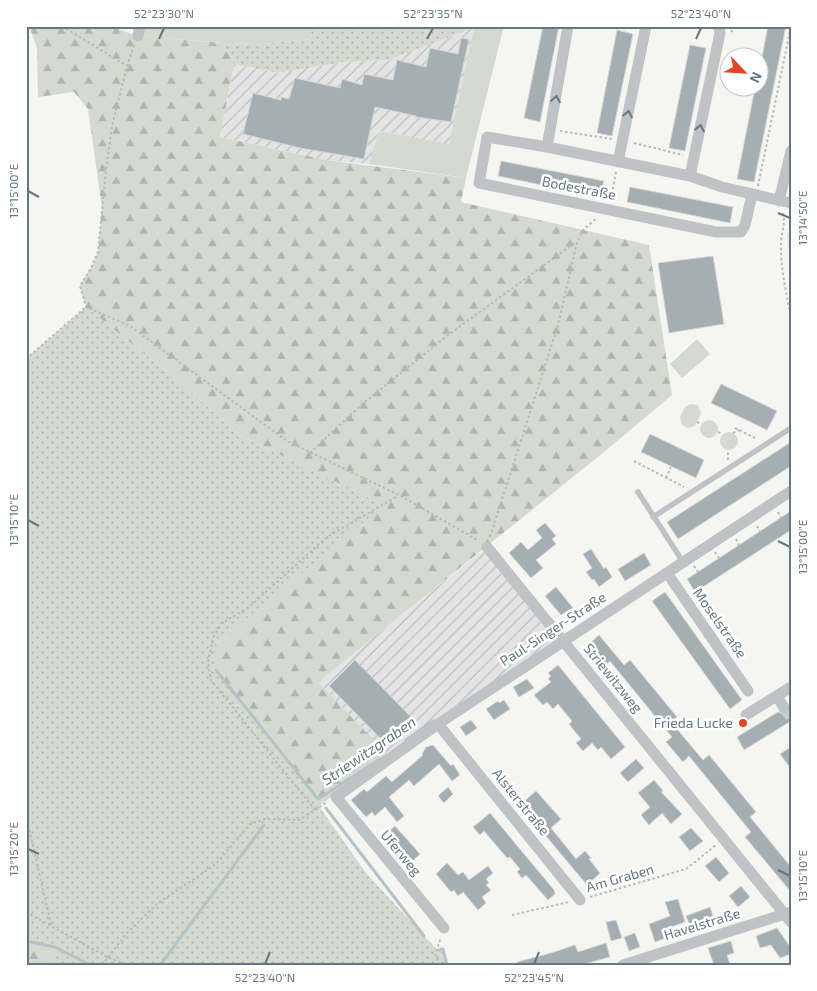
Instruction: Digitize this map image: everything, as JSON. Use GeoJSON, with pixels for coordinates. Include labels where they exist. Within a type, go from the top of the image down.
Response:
{"type":"FeatureCollection","features":[{"type":"Feature","properties":{"kind":"street"},"geometry":{"type":"LineString","coordinates":[[547,147],[568,26]]}},
{"type":"Feature","properties":{"kind":"street"},"geometry":{"type":"LineString","coordinates":[[618,162],[646,26]]}},
{"type":"Feature","properties":{"kind":"street"},"geometry":{"type":"LineString","coordinates":[[690,176],[720,33],[719,26]]}},
{"type":"Feature","properties":{"kind":"street","name":"Bodestraße"},"geometry":{"type":"LineString","coordinates":[[754,196],[741,232],[716,232],[479,184],[487,137],[690,176],[754,196],[785,202]]}},
{"type":"Feature","properties":{"kind":"street"},"geometry":{"type":"LineString","coordinates":[[785,202],[791,151]]}},
{"type":"Feature","properties":{"kind":"street","name":"Paul-Singer-Straße"},"geometry":{"type":"LineString","coordinates":[[336,797],[438,724],[791,492]]}},
{"type":"Feature","properties":{"kind":"street","name":"Striewitzweg"},"geometry":{"type":"LineString","coordinates":[[487,546],[723,838],[789,916]]}},
{"type":"Feature","properties":{"kind":"street","name":"Moselstraße"},"geometry":{"type":"LineString","coordinates":[[667,573],[748,691]]}},
{"type":"Feature","properties":{"kind":"street"},"geometry":{"type":"LineString","coordinates":[[746,716],[791,687]]}},
{"type":"Feature","properties":{"kind":"street"},"geometry":{"type":"LineString","coordinates":[[777,696],[784,708]]}},
{"type":"Feature","properties":{"kind":"street","name":"Alsterstraße"},"geometry":{"type":"LineString","coordinates":[[438,724],[580,900]]}},
{"type":"Feature","properties":{"kind":"street","name":"Uferweg"},"geometry":{"type":"LineString","coordinates":[[336,797],[444,928]]}},
{"type":"Feature","properties":{"kind":"street","name":"Havelstraße"},"geometry":{"type":"LineString","coordinates":[[623,965],[789,916]]}},
{"type":"Feature","properties":{"kind":"lane"},"geometry":{"type":"LineString","coordinates":[[654,517],[791,428]]}},
{"type":"Feature","properties":{"kind":"lane"},"geometry":{"type":"LineString","coordinates":[[638,492],[683,562]]}},
{"type":"Feature","properties":{"kind":"path"},"geometry":{"type":"LineString","coordinates":[[61,26],[127,66]]}},
{"type":"Feature","properties":{"kind":"path"},"geometry":{"type":"LineString","coordinates":[[754,196],[791,26]]}},
{"type":"Feature","properties":{"kind":"path"},"geometry":{"type":"LineString","coordinates":[[86,307],[80,286],[98,252],[112,126],[127,66],[139,31]]}},
{"type":"Feature","properties":{"kind":"path"},"geometry":{"type":"LineString","coordinates":[[86,307],[130,326],[287,440],[310,453],[399,495],[487,546],[558,325],[577,242],[584,229],[609,209],[618,162]]}},
{"type":"Feature","properties":{"kind":"path"},"geometry":{"type":"LineString","coordinates":[[785,220],[780,244],[791,318]]}},
{"type":"Feature","properties":{"kind":"path"},"geometry":{"type":"LineString","coordinates":[[310,453],[361,405],[448,335],[577,242]]}},
{"type":"Feature","properties":{"kind":"path"},"geometry":{"type":"LineString","coordinates":[[26,359],[86,307]]}},
{"type":"Feature","properties":{"kind":"path"},"geometry":{"type":"LineString","coordinates":[[697,422],[701,424]]}},
{"type":"Feature","properties":{"kind":"path"},"geometry":{"type":"LineString","coordinates":[[735,428],[766,444]]}},
{"type":"Feature","properties":{"kind":"path"},"geometry":{"type":"LineString","coordinates":[[734,433],[738,430]]}},
{"type":"Feature","properties":{"kind":"path"},"geometry":{"type":"LineString","coordinates":[[718,432],[722,434]]}},
{"type":"Feature","properties":{"kind":"path"},"geometry":{"type":"LineString","coordinates":[[634,461],[693,491]]}},
{"type":"Feature","properties":{"kind":"path"},"geometry":{"type":"LineString","coordinates":[[666,478],[672,467]]}},
{"type":"Feature","properties":{"kind":"path"},"geometry":{"type":"LineString","coordinates":[[315,810],[211,680],[208,662],[213,638],[220,624],[249,607],[327,537],[399,495]]}},
{"type":"Feature","properties":{"kind":"path"},"geometry":{"type":"LineString","coordinates":[[776,510],[781,518]]}},
{"type":"Feature","properties":{"kind":"path"},"geometry":{"type":"LineString","coordinates":[[755,524],[760,531]]}},
{"type":"Feature","properties":{"kind":"path"},"geometry":{"type":"LineString","coordinates":[[735,537],[740,545]]}},
{"type":"Feature","properties":{"kind":"path"},"geometry":{"type":"LineString","coordinates":[[102,965],[127,933],[157,904],[216,864],[250,824],[266,819],[299,820],[336,797]]}},
{"type":"Feature","properties":{"kind":"path"},"geometry":{"type":"LineString","coordinates":[[26,816],[51,926]]}},
{"type":"Feature","properties":{"kind":"path","name":"Am Graben"},"geometry":{"type":"LineString","coordinates":[[512,915],[580,900],[686,869],[723,838]]}},
{"type":"Feature","properties":{"kind":"path"},"geometry":{"type":"LineString","coordinates":[[26,912],[109,958],[128,965]]}},
{"type":"Feature","properties":{"kind":"path"},"geometry":{"type":"LineString","coordinates":[[440,965],[435,955],[444,928]]}},
{"type":"Feature","properties":{"kind":"shaded area"},"geometry":{"type":"Polygon","coordinates":[[[474,28],[449,145],[379,131],[369,164],[326,160],[220,137],[234,64],[277,73],[344,62],[388,60],[474,28]]]}},
{"type":"Feature","properties":{"kind":"shaded area"},"geometry":{"type":"Polygon","coordinates":[[[791,230],[791,278],[787,234],[791,230]]]}},
{"type":"Feature","properties":{"kind":"shaded area"},"geometry":{"type":"Polygon","coordinates":[[[487,547],[564,640],[389,757],[317,682],[487,547]]]}},
{"type":"Feature","properties":{"kind":"green space"},"geometry":{"type":"Polygon","coordinates":[[[29,26],[109,26],[138,36],[223,43],[234,64],[220,137],[326,160],[466,178],[461,202],[649,245],[672,395],[318,682],[387,754],[319,806],[318,799],[216,670],[215,645],[384,505],[239,435],[181,383],[86,307],[80,286],[98,252],[102,208],[88,109],[74,92],[38,97],[37,48],[29,26]]]}},
{"type":"Feature","properties":{"kind":"green space"},"geometry":{"type":"Polygon","coordinates":[[[140,26],[312,26],[310,39],[264,44],[223,43],[138,36],[140,26]]]}},
{"type":"Feature","properties":{"kind":"green space"},"geometry":{"type":"Polygon","coordinates":[[[312,26],[479,26],[388,60],[344,62],[277,73],[234,64],[223,43],[264,44],[310,39],[312,26]]]}},
{"type":"Feature","properties":{"kind":"green space"},"geometry":{"type":"Polygon","coordinates":[[[479,26],[504,26],[466,178],[369,164],[379,131],[449,144],[474,28],[479,26]]]}},
{"type":"Feature","properties":{"kind":"green space"},"geometry":{"type":"Polygon","coordinates":[[[86,307],[181,383],[239,435],[385,505],[215,645],[318,799],[319,806],[366,873],[438,950],[443,949],[447,965],[52,965],[54,947],[26,941],[26,359],[86,307]]]}},
{"type":"Feature","properties":{"kind":"green space"},"geometry":{"type":"Polygon","coordinates":[[[697,339],[710,354],[682,378],[670,364],[697,339]]]}},
{"type":"Feature","properties":{"kind":"green space"},"geometry":{"type":"Polygon","coordinates":[[[690,404],[698,405],[701,413],[695,426],[687,428],[682,425],[680,417],[685,407],[690,404]]]}},
{"type":"Feature","properties":{"kind":"green space"},"geometry":{"type":"Polygon","coordinates":[[[705,420],[713,420],[718,425],[716,436],[705,438],[700,433],[700,425],[705,420]]]}},
{"type":"Feature","properties":{"kind":"green space"},"geometry":{"type":"Polygon","coordinates":[[[725,432],[733,432],[738,437],[736,448],[725,450],[720,445],[720,437],[725,432]]]}},
{"type":"Feature","properties":{"kind":"green space"},"geometry":{"type":"Polygon","coordinates":[[[26,941],[55,947],[52,965],[26,965],[26,941]]]}},
{"type":"Feature","properties":{"kind":"building"},"geometry":{"type":"Polygon","coordinates":[[[543,26],[559,26],[540,122],[524,118],[543,26]]]}},
{"type":"Feature","properties":{"kind":"building"},"geometry":{"type":"Polygon","coordinates":[[[768,26],[786,26],[754,182],[737,179],[753,98],[770,98],[770,48],[764,48],[768,26]]]}},
{"type":"Feature","properties":{"kind":"building"},"geometry":{"type":"Polygon","coordinates":[[[617,30],[633,34],[612,136],[597,133],[617,30]]]}},
{"type":"Feature","properties":{"kind":"building"},"geometry":{"type":"Polygon","coordinates":[[[461,38],[469,39],[451,122],[416,117],[375,107],[364,159],[300,148],[243,134],[253,93],[281,100],[281,97],[289,99],[295,78],[340,88],[342,79],[362,85],[364,74],[393,80],[397,60],[426,67],[430,48],[458,54],[461,38]]]}},
{"type":"Feature","properties":{"kind":"building"},"geometry":{"type":"Polygon","coordinates":[[[690,45],[706,48],[685,151],[669,148],[690,45]]]}},
{"type":"Feature","properties":{"kind":"building"},"geometry":{"type":"Polygon","coordinates":[[[501,161],[604,181],[600,197],[498,176],[501,161]]]}},
{"type":"Feature","properties":{"kind":"building"},"geometry":{"type":"Polygon","coordinates":[[[630,187],[733,207],[730,223],[627,202],[630,187]]]}},
{"type":"Feature","properties":{"kind":"building"},"geometry":{"type":"Polygon","coordinates":[[[713,256],[724,324],[669,333],[658,263],[713,256]]]}},
{"type":"Feature","properties":{"kind":"building"},"geometry":{"type":"Polygon","coordinates":[[[721,384],[777,411],[767,430],[711,403],[721,384]]]}},
{"type":"Feature","properties":{"kind":"building"},"geometry":{"type":"Polygon","coordinates":[[[650,434],[704,460],[696,478],[641,452],[650,434]]]}},
{"type":"Feature","properties":{"kind":"building"},"geometry":{"type":"Polygon","coordinates":[[[791,442],[791,466],[678,539],[667,522],[791,442]]]}},
{"type":"Feature","properties":{"kind":"building"},"geometry":{"type":"Polygon","coordinates":[[[791,511],[791,530],[695,592],[687,579],[791,511]]]}},
{"type":"Feature","properties":{"kind":"building"},"geometry":{"type":"Polygon","coordinates":[[[545,523],[556,536],[552,539],[556,544],[536,560],[543,568],[531,578],[509,553],[521,542],[528,550],[542,538],[536,530],[545,523]]]}},
{"type":"Feature","properties":{"kind":"building"},"geometry":{"type":"Polygon","coordinates":[[[591,549],[604,569],[606,567],[612,577],[599,587],[586,572],[592,568],[583,554],[591,549]]]}},
{"type":"Feature","properties":{"kind":"building"},"geometry":{"type":"Polygon","coordinates":[[[644,553],[651,565],[625,581],[618,569],[644,553]]]}},
{"type":"Feature","properties":{"kind":"building"},"geometry":{"type":"Polygon","coordinates":[[[556,587],[573,608],[561,615],[545,596],[556,587]]]}},
{"type":"Feature","properties":{"kind":"building"},"geometry":{"type":"Polygon","coordinates":[[[665,592],[742,700],[730,709],[652,601],[665,592]]]}},
{"type":"Feature","properties":{"kind":"building"},"geometry":{"type":"Polygon","coordinates":[[[599,635],[624,665],[630,660],[677,717],[671,722],[703,760],[709,755],[756,812],[750,817],[791,867],[791,892],[745,837],[751,832],[689,756],[683,762],[666,742],[672,737],[610,661],[604,666],[587,646],[599,635]]]}},
{"type":"Feature","properties":{"kind":"building"},"geometry":{"type":"Polygon","coordinates":[[[355,660],[412,718],[400,729],[398,727],[384,742],[329,686],[355,660]]]}},
{"type":"Feature","properties":{"kind":"building"},"geometry":{"type":"Polygon","coordinates":[[[558,665],[625,747],[611,759],[601,747],[598,750],[592,743],[583,751],[576,743],[581,739],[569,724],[572,721],[558,704],[553,709],[547,702],[543,705],[534,695],[551,682],[548,679],[551,676],[548,673],[558,665]]]}},
{"type":"Feature","properties":{"kind":"building"},"geometry":{"type":"Polygon","coordinates":[[[527,679],[534,688],[519,697],[513,687],[527,679]]]}},
{"type":"Feature","properties":{"kind":"building"},"geometry":{"type":"Polygon","coordinates":[[[504,700],[510,709],[494,720],[486,709],[498,701],[499,703],[504,700]]]}},
{"type":"Feature","properties":{"kind":"building"},"geometry":{"type":"Polygon","coordinates":[[[791,711],[791,721],[744,750],[737,737],[778,712],[785,715],[791,711]]]}},
{"type":"Feature","properties":{"kind":"building"},"geometry":{"type":"Polygon","coordinates":[[[471,720],[477,728],[466,736],[460,727],[471,720]]]}},
{"type":"Feature","properties":{"kind":"building"},"geometry":{"type":"Polygon","coordinates":[[[433,745],[451,766],[453,764],[460,775],[452,781],[439,764],[414,786],[409,780],[389,797],[404,816],[397,822],[385,807],[375,816],[372,812],[366,817],[351,800],[364,789],[367,792],[386,776],[392,782],[423,755],[426,747],[433,745]]]}},
{"type":"Feature","properties":{"kind":"building"},"geometry":{"type":"Polygon","coordinates":[[[791,747],[791,769],[780,754],[791,747]]]}},
{"type":"Feature","properties":{"kind":"building"},"geometry":{"type":"Polygon","coordinates":[[[636,759],[644,768],[628,782],[620,773],[636,759]]]}},
{"type":"Feature","properties":{"kind":"building"},"geometry":{"type":"Polygon","coordinates":[[[654,780],[663,791],[661,792],[682,814],[671,824],[662,813],[649,825],[641,815],[650,807],[638,793],[654,780]]]}},
{"type":"Feature","properties":{"kind":"building"},"geometry":{"type":"Polygon","coordinates":[[[448,787],[453,794],[444,803],[438,796],[448,787]]]}},
{"type":"Feature","properties":{"kind":"building"},"geometry":{"type":"Polygon","coordinates":[[[536,791],[561,819],[551,828],[576,859],[585,851],[600,873],[587,885],[520,805],[536,791]]]}},
{"type":"Feature","properties":{"kind":"building"},"geometry":{"type":"Polygon","coordinates":[[[490,813],[554,890],[555,894],[548,900],[526,875],[522,878],[517,872],[520,869],[510,857],[507,858],[484,831],[480,835],[473,827],[490,813]]]}},
{"type":"Feature","properties":{"kind":"building"},"geometry":{"type":"Polygon","coordinates":[[[395,826],[420,854],[406,867],[394,853],[396,851],[383,836],[395,826]]]}},
{"type":"Feature","properties":{"kind":"building"},"geometry":{"type":"Polygon","coordinates":[[[691,828],[703,841],[690,851],[679,837],[691,828]]]}},
{"type":"Feature","properties":{"kind":"building"},"geometry":{"type":"Polygon","coordinates":[[[716,857],[729,873],[719,882],[705,866],[716,857]]]}},
{"type":"Feature","properties":{"kind":"building"},"geometry":{"type":"Polygon","coordinates":[[[447,863],[458,875],[463,872],[469,880],[488,866],[493,873],[486,879],[489,883],[486,885],[491,890],[482,897],[486,903],[478,910],[463,892],[458,896],[454,890],[451,892],[436,874],[447,863]]]}},
{"type":"Feature","properties":{"kind":"building"},"geometry":{"type":"Polygon","coordinates":[[[741,886],[750,897],[738,907],[729,896],[741,886]]]}},
{"type":"Feature","properties":{"kind":"building"},"geometry":{"type":"Polygon","coordinates":[[[678,899],[685,922],[671,927],[674,935],[655,942],[649,924],[670,916],[665,902],[678,899]]]}},
{"type":"Feature","properties":{"kind":"building"},"geometry":{"type":"Polygon","coordinates":[[[710,907],[714,919],[691,928],[686,916],[710,907]]]}},
{"type":"Feature","properties":{"kind":"building"},"geometry":{"type":"Polygon","coordinates":[[[616,920],[622,938],[611,941],[606,922],[616,920]]]}},
{"type":"Feature","properties":{"kind":"building"},"geometry":{"type":"Polygon","coordinates":[[[777,928],[791,948],[791,954],[780,958],[771,945],[760,948],[756,936],[777,928]]]}},
{"type":"Feature","properties":{"kind":"building"},"geometry":{"type":"Polygon","coordinates":[[[635,933],[640,947],[629,951],[624,937],[635,933]]]}},
{"type":"Feature","properties":{"kind":"building"},"geometry":{"type":"Polygon","coordinates":[[[731,941],[734,953],[727,955],[730,965],[714,965],[708,948],[731,941]]]}},
{"type":"Feature","properties":{"kind":"building"},"geometry":{"type":"Polygon","coordinates":[[[606,943],[610,957],[581,965],[517,965],[517,962],[575,945],[578,952],[606,943]]]}},
{"type":"Feature","properties":{"kind":"waterway","name":"Striewitzgraben"},"geometry":{"type":"LineString","coordinates":[[216,670],[318,799],[380,759]]}},
{"type":"Feature","properties":{"kind":"waterway","name":"Striewitzgraben"},"geometry":{"type":"LineString","coordinates":[[406,740],[433,721]]}},
{"type":"Feature","properties":{"kind":"waterway","name":"Striewitzgraben"},"geometry":{"type":"LineString","coordinates":[[326,808],[424,936]]}},
{"type":"Feature","properties":{"kind":"waterway"},"geometry":{"type":"LineString","coordinates":[[160,965],[264,825]]}},
{"type":"Feature","properties":{"kind":"waterway"},"geometry":{"type":"LineString","coordinates":[[26,941],[55,947],[90,965]]}},
{"type":"Feature","properties":{"kind":"waterway","name":"Striewitzgraben"},"geometry":{"type":"LineString","coordinates":[[439,950],[443,949],[447,965]]}},
{"type":"Feature","properties":{"kind":"tunnel"},"geometry":{"type":"LineString","coordinates":[[784,708],[791,717]]}},
{"type":"Feature","properties":{"kind":"place","name":"Frieda Lucke"},"geometry":{"type":"Point","coordinates":[743,723]}}]}
